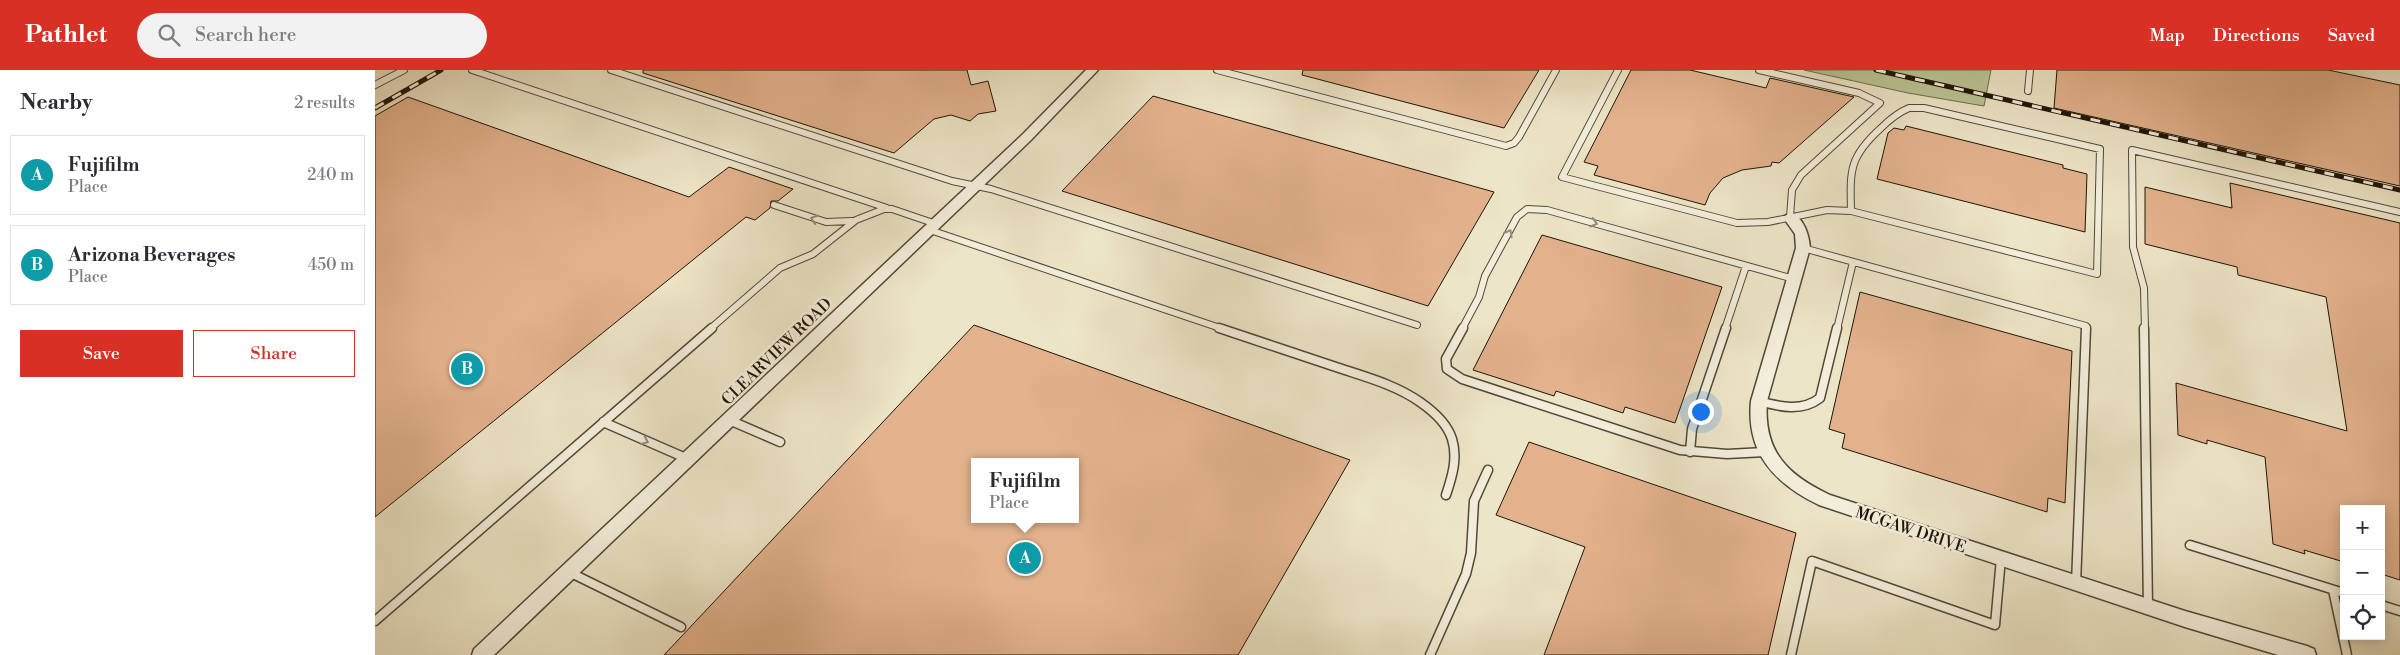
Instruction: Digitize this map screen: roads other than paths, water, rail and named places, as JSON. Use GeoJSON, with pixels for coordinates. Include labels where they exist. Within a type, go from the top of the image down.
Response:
{"type":"FeatureCollection","features":[{"type":"Feature","properties":{"kind":"street","name":"CLEARVIEW ROAD"},"geometry":{"type":"LineString","coordinates":[[481,655],[976,186],[1092,70]]}},
{"type":"Feature","properties":{"kind":"street"},"geometry":{"type":"LineString","coordinates":[[1790,217],[1802,234],[1803,248]]}},
{"type":"Feature","properties":{"kind":"street","name":"MCGAW DRIVE"},"geometry":{"type":"LineString","coordinates":[[1803,248],[1759,401],[1757,427],[1765,452],[1785,476],[1814,496],[2076,584],[2307,655]]}},
{"type":"Feature","properties":{"kind":"lane"},"geometry":{"type":"LineString","coordinates":[[375,85],[404,70]]}},
{"type":"Feature","properties":{"kind":"lane"},"geometry":{"type":"LineString","coordinates":[[472,70],[889,209],[933,227],[1410,394],[1433,409],[1451,435],[1455,464],[1446,495]]}},
{"type":"Feature","properties":{"kind":"lane"},"geometry":{"type":"LineString","coordinates":[[611,70],[952,181],[976,186],[1417,325]]}},
{"type":"Feature","properties":{"kind":"lane"},"geometry":{"type":"LineString","coordinates":[[1217,70],[1506,146],[1514,143],[1519,137],[1556,70]]}},
{"type":"Feature","properties":{"kind":"lane"},"geometry":{"type":"LineString","coordinates":[[1618,70],[1562,177],[1737,224],[1762,223],[1827,210],[1851,211],[2097,274],[2100,148],[1924,108],[1905,109],[1863,145],[1854,158],[1850,176],[1851,211]]}},
{"type":"Feature","properties":{"kind":"lane"},"geometry":{"type":"LineString","coordinates":[[1759,70],[1859,94],[1880,103],[1801,175],[1792,190],[1790,217]]}},
{"type":"Feature","properties":{"kind":"lane"},"geometry":{"type":"LineString","coordinates":[[2028,91],[2030,70]]}},
{"type":"Feature","properties":{"kind":"lane"},"geometry":{"type":"LineString","coordinates":[[2148,607],[2144,288],[2133,247],[2132,150],[2400,212]]}},
{"type":"Feature","properties":{"kind":"lane"},"geometry":{"type":"LineString","coordinates":[[774,205],[826,222],[856,220],[889,209]]}},
{"type":"Feature","properties":{"kind":"lane"},"geometry":{"type":"LineString","coordinates":[[1765,452],[1727,454],[1690,452],[1659,444],[1463,379],[1452,373],[1446,364],[1448,354],[1479,297],[1485,276],[1519,215],[1532,208],[1547,210],[1794,279]]}},
{"type":"Feature","properties":{"kind":"lane"},"geometry":{"type":"LineString","coordinates":[[375,621],[780,268],[813,254],[856,220]]}},
{"type":"Feature","properties":{"kind":"lane"},"geometry":{"type":"LineString","coordinates":[[1803,248],[2086,326],[2076,584]]}},
{"type":"Feature","properties":{"kind":"lane"},"geometry":{"type":"LineString","coordinates":[[1759,401],[1790,408],[1813,403],[1820,398],[1853,262]]}},
{"type":"Feature","properties":{"kind":"lane"},"geometry":{"type":"LineString","coordinates":[[1690,452],[1692,429],[1746,266]]}},
{"type":"Feature","properties":{"kind":"lane"},"geometry":{"type":"LineString","coordinates":[[729,420],[780,442]]}},
{"type":"Feature","properties":{"kind":"lane"},"geometry":{"type":"LineString","coordinates":[[603,422],[688,459]]}},
{"type":"Feature","properties":{"kind":"lane"},"geometry":{"type":"LineString","coordinates":[[1430,655],[1466,574],[1471,552],[1474,502],[1488,470]]}},
{"type":"Feature","properties":{"kind":"lane"},"geometry":{"type":"LineString","coordinates":[[2190,545],[2340,592]]}},
{"type":"Feature","properties":{"kind":"lane"},"geometry":{"type":"LineString","coordinates":[[1791,655],[1811,561],[1995,625],[2001,558]]}},
{"type":"Feature","properties":{"kind":"lane"},"geometry":{"type":"LineString","coordinates":[[569,572],[681,627]]}},
{"type":"Feature","properties":{"kind":"lane"},"geometry":{"type":"LineString","coordinates":[[2333,590],[2347,655]]}},
{"type":"Feature","properties":{"kind":"lane"},"geometry":{"type":"LineString","coordinates":[[2385,606],[2400,611]]}},
{"type":"Feature","properties":{"kind":"railway"},"geometry":{"type":"LineString","coordinates":[[375,108],[441,70]]}},
{"type":"Feature","properties":{"kind":"railway"},"geometry":{"type":"LineString","coordinates":[[1876,70],[2400,190]]}},
{"type":"Feature","properties":{"kind":"place","name":"Arizona Beverages"},"geometry":{"type":"Point","coordinates":[467,369]}},
{"type":"Feature","properties":{"kind":"place","name":"Fujifilm"},"geometry":{"type":"Point","coordinates":[1025,558]}}]}
